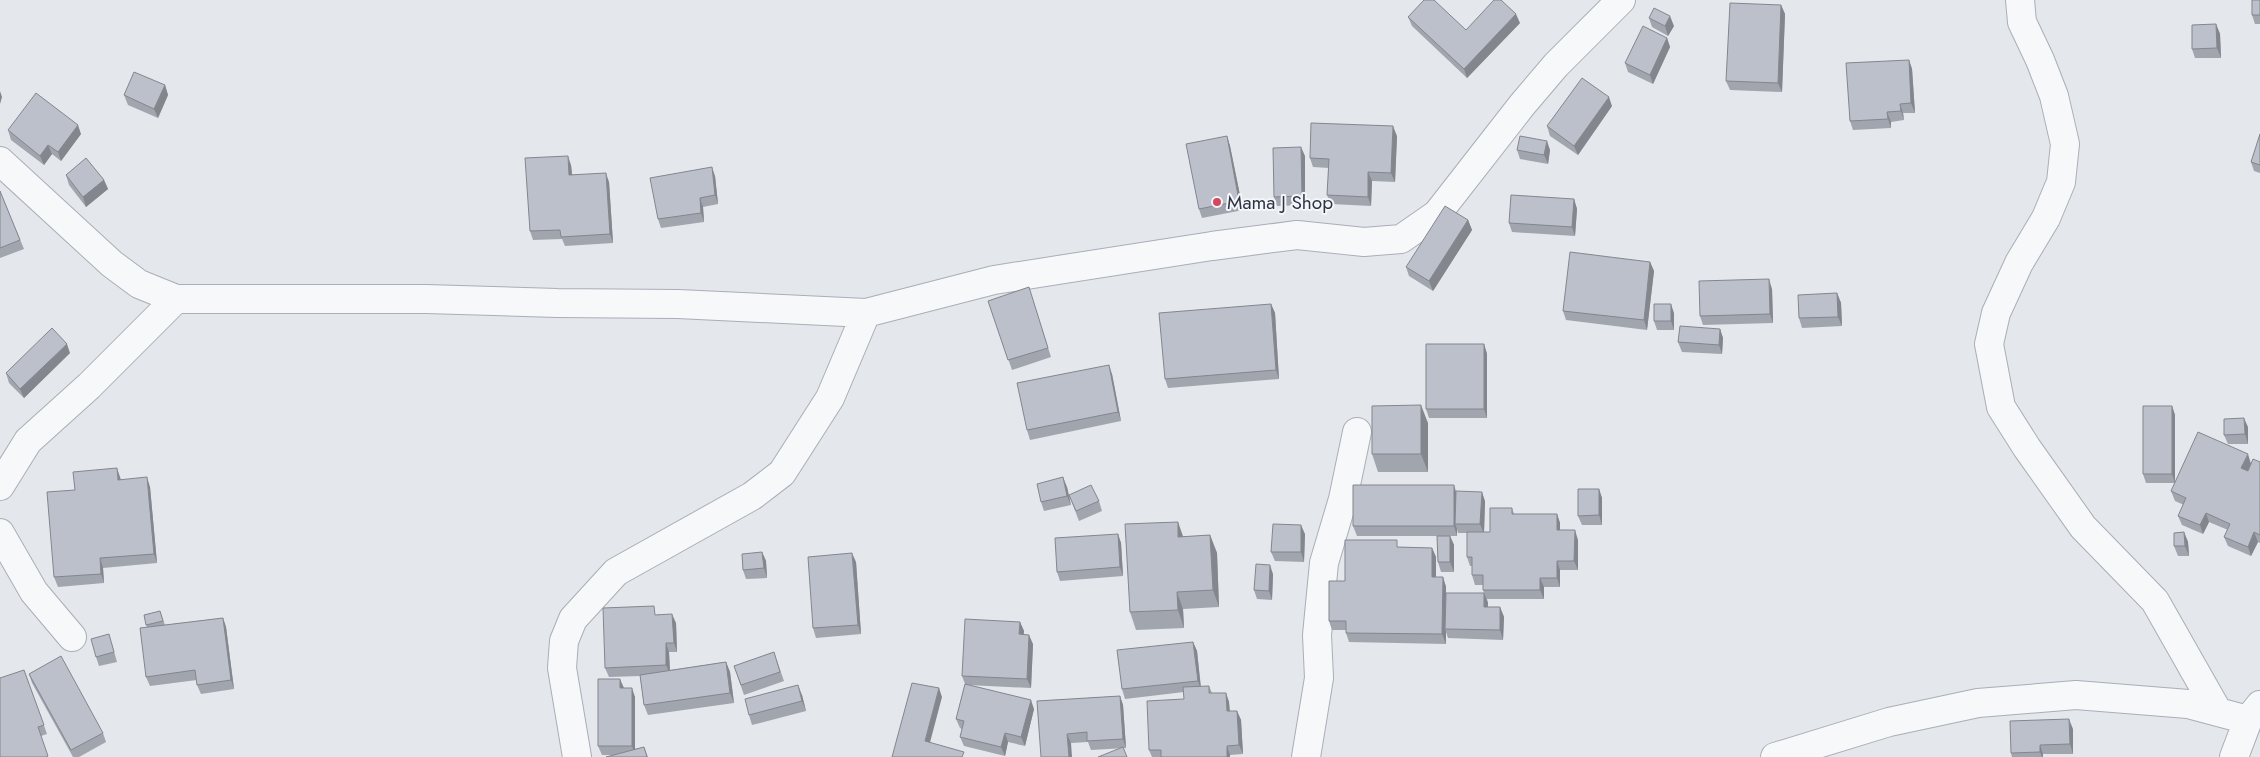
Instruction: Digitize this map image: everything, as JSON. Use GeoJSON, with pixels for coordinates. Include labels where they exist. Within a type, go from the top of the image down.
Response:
{"type":"FeatureCollection","features":[{"type":"Feature","properties":{"kind":"street"},"geometry":{"type":"LineString","coordinates":[[0,161],[112,264],[139,284],[176,299],[426,299],[678,304],[866,313],[994,280],[1212,246],[1297,235],[1364,242],[1400,239],[1437,214],[1522,105],[1556,65],[1621,0]]}},
{"type":"Feature","properties":{"kind":"street"},"geometry":{"type":"LineString","coordinates":[[2020,0],[2022,22],[2054,96],[2065,144],[2061,182],[2046,218],[2019,263],[1996,313],[1989,344],[2001,407],[2027,448],[2083,527],[2155,601],[2218,712]]}},
{"type":"Feature","properties":{"kind":"street"},"geometry":{"type":"LineString","coordinates":[[0,486],[28,441],[89,386],[176,299]]}},
{"type":"Feature","properties":{"kind":"street"},"geometry":{"type":"LineString","coordinates":[[577,757],[562,668],[564,641],[572,619],[616,572],[752,496],[782,473],[830,398],[866,313]]}},
{"type":"Feature","properties":{"kind":"street"},"geometry":{"type":"LineString","coordinates":[[1306,757],[1319,678],[1317,635],[1324,563],[1343,499],[1357,432]]}},
{"type":"Feature","properties":{"kind":"street"},"geometry":{"type":"LineString","coordinates":[[0,533],[34,592],[72,637]]}},
{"type":"Feature","properties":{"kind":"street"},"geometry":{"type":"LineString","coordinates":[[1775,757],[1890,722],[1978,703],[2076,695],[2188,704],[2218,712],[2254,712],[2234,757]]}},
{"type":"Feature","properties":{"kind":"building"},"geometry":{"type":"Polygon","coordinates":[[[1424,0],[1434,0],[1466,30],[1494,0],[1501,0],[1516,14],[1464,69],[1408,17],[1424,0]]]}},
{"type":"Feature","properties":{"kind":"building"},"geometry":{"type":"Polygon","coordinates":[[[2252,0],[2260,0],[2260,15],[2252,15],[2252,0]]]}},
{"type":"Feature","properties":{"kind":"building"},"geometry":{"type":"Polygon","coordinates":[[[1730,3],[1781,5],[1778,83],[1726,81],[1730,3]]]}},
{"type":"Feature","properties":{"kind":"building"},"geometry":{"type":"Polygon","coordinates":[[[1654,8],[1670,16],[1665,26],[1649,18],[1654,8]]]}},
{"type":"Feature","properties":{"kind":"building"},"geometry":{"type":"Polygon","coordinates":[[[2216,24],[2217,48],[2192,49],[2192,25],[2216,24]]]}},
{"type":"Feature","properties":{"kind":"building"},"geometry":{"type":"Polygon","coordinates":[[[1643,26],[1667,38],[1650,75],[1625,63],[1643,26]]]}},
{"type":"Feature","properties":{"kind":"building"},"geometry":{"type":"Polygon","coordinates":[[[1909,60],[1911,103],[1900,104],[1901,111],[1887,112],[1888,119],[1850,121],[1846,63],[1909,60]]]}},
{"type":"Feature","properties":{"kind":"building"},"geometry":{"type":"Polygon","coordinates":[[[134,72],[165,85],[154,109],[124,95],[134,72]]]}},
{"type":"Feature","properties":{"kind":"building"},"geometry":{"type":"Polygon","coordinates":[[[1582,78],[1609,97],[1574,146],[1547,126],[1582,78]]]}},
{"type":"Feature","properties":{"kind":"building"},"geometry":{"type":"Polygon","coordinates":[[[36,93],[78,125],[58,152],[48,145],[40,156],[8,130],[36,93]]]}},
{"type":"Feature","properties":{"kind":"building"},"geometry":{"type":"Polygon","coordinates":[[[1311,123],[1393,126],[1391,173],[1368,172],[1368,197],[1327,195],[1329,159],[1310,158],[1311,123]]]}},
{"type":"Feature","properties":{"kind":"building"},"geometry":{"type":"Polygon","coordinates":[[[2260,134],[2260,165],[2251,162],[2260,134]]]}},
{"type":"Feature","properties":{"kind":"building"},"geometry":{"type":"Polygon","coordinates":[[[1227,136],[1239,201],[1199,209],[1186,144],[1227,136]]]}},
{"type":"Feature","properties":{"kind":"building"},"geometry":{"type":"Polygon","coordinates":[[[1520,136],[1547,141],[1544,155],[1517,150],[1520,136]]]}},
{"type":"Feature","properties":{"kind":"building"},"geometry":{"type":"Polygon","coordinates":[[[1301,147],[1302,196],[1274,197],[1273,148],[1301,147]]]}},
{"type":"Feature","properties":{"kind":"building"},"geometry":{"type":"Polygon","coordinates":[[[568,156],[569,175],[606,173],[610,234],[561,237],[560,230],[530,231],[525,158],[568,156]]]}},
{"type":"Feature","properties":{"kind":"building"},"geometry":{"type":"Polygon","coordinates":[[[86,158],[104,180],[83,197],[66,175],[86,158]]]}},
{"type":"Feature","properties":{"kind":"building"},"geometry":{"type":"Polygon","coordinates":[[[712,167],[715,195],[700,198],[701,213],[658,219],[650,178],[712,167]]]}},
{"type":"Feature","properties":{"kind":"building"},"geometry":{"type":"Polygon","coordinates":[[[0,191],[20,240],[0,248],[0,191]]]}},
{"type":"Feature","properties":{"kind":"building"},"geometry":{"type":"Polygon","coordinates":[[[1511,195],[1574,199],[1572,227],[1509,223],[1511,195]]]}},
{"type":"Feature","properties":{"kind":"building"},"geometry":{"type":"Polygon","coordinates":[[[1445,206],[1468,220],[1429,281],[1406,267],[1445,206]]]}},
{"type":"Feature","properties":{"kind":"building"},"geometry":{"type":"Polygon","coordinates":[[[1570,252],[1650,262],[1644,320],[1563,311],[1570,252]]]}},
{"type":"Feature","properties":{"kind":"building"},"geometry":{"type":"Polygon","coordinates":[[[1769,279],[1770,314],[1700,316],[1699,281],[1769,279]]]}},
{"type":"Feature","properties":{"kind":"building"},"geometry":{"type":"Polygon","coordinates":[[[1029,287],[1048,348],[1008,360],[988,301],[1029,287]]]}},
{"type":"Feature","properties":{"kind":"building"},"geometry":{"type":"Polygon","coordinates":[[[1837,293],[1838,317],[1799,318],[1798,295],[1837,293]]]}},
{"type":"Feature","properties":{"kind":"building"},"geometry":{"type":"Polygon","coordinates":[[[1271,304],[1276,370],[1165,379],[1159,313],[1271,304]]]}},
{"type":"Feature","properties":{"kind":"building"},"geometry":{"type":"Polygon","coordinates":[[[1654,304],[1671,304],[1671,321],[1654,321],[1654,304]]]}},
{"type":"Feature","properties":{"kind":"building"},"geometry":{"type":"Polygon","coordinates":[[[1680,326],[1720,329],[1719,345],[1678,342],[1680,326]]]}},
{"type":"Feature","properties":{"kind":"building"},"geometry":{"type":"Polygon","coordinates":[[[52,328],[67,344],[20,389],[6,373],[52,328]]]}},
{"type":"Feature","properties":{"kind":"building"},"geometry":{"type":"Polygon","coordinates":[[[1426,344],[1484,344],[1484,409],[1426,409],[1426,344]]]}},
{"type":"Feature","properties":{"kind":"building"},"geometry":{"type":"Polygon","coordinates":[[[1109,365],[1118,412],[1027,430],[1017,383],[1109,365]]]}},
{"type":"Feature","properties":{"kind":"building"},"geometry":{"type":"Polygon","coordinates":[[[1421,405],[1421,454],[1372,454],[1372,406],[1421,405]]]}},
{"type":"Feature","properties":{"kind":"building"},"geometry":{"type":"Polygon","coordinates":[[[2143,406],[2172,406],[2172,474],[2143,474],[2143,406]]]}},
{"type":"Feature","properties":{"kind":"building"},"geometry":{"type":"Polygon","coordinates":[[[2244,418],[2245,434],[2224,435],[2224,419],[2244,418]]]}},
{"type":"Feature","properties":{"kind":"building"},"geometry":{"type":"Polygon","coordinates":[[[2198,432],[2248,454],[2241,468],[2248,471],[2253,459],[2260,462],[2260,535],[2254,532],[2248,547],[2224,537],[2230,524],[2206,513],[2200,525],[2178,516],[2186,498],[2171,491],[2198,432]]]}},
{"type":"Feature","properties":{"kind":"building"},"geometry":{"type":"Polygon","coordinates":[[[117,468],[118,480],[147,477],[154,554],[100,558],[101,574],[54,577],[47,492],[75,490],[73,472],[117,468]]]}},
{"type":"Feature","properties":{"kind":"building"},"geometry":{"type":"Polygon","coordinates":[[[1063,477],[1067,496],[1041,502],[1037,484],[1063,477]]]}},
{"type":"Feature","properties":{"kind":"building"},"geometry":{"type":"Polygon","coordinates":[[[1091,485],[1099,501],[1076,511],[1069,495],[1091,485]]]}},
{"type":"Feature","properties":{"kind":"building"},"geometry":{"type":"Polygon","coordinates":[[[1353,485],[1454,485],[1454,526],[1353,526],[1353,485]]]}},
{"type":"Feature","properties":{"kind":"building"},"geometry":{"type":"Polygon","coordinates":[[[1578,489],[1599,489],[1599,515],[1578,516],[1578,489]]]}},
{"type":"Feature","properties":{"kind":"building"},"geometry":{"type":"Polygon","coordinates":[[[1456,491],[1482,492],[1480,524],[1455,524],[1456,491]]]}},
{"type":"Feature","properties":{"kind":"building"},"geometry":{"type":"Polygon","coordinates":[[[1490,508],[1512,508],[1512,514],[1557,514],[1557,530],[1575,530],[1574,561],[1557,561],[1557,578],[1540,578],[1540,590],[1483,590],[1483,575],[1472,575],[1472,557],[1467,557],[1467,532],[1490,532],[1490,508]]]}},
{"type":"Feature","properties":{"kind":"building"},"geometry":{"type":"Polygon","coordinates":[[[1178,522],[1178,537],[1210,535],[1213,590],[1177,592],[1178,610],[1130,612],[1125,524],[1178,522]]]}},
{"type":"Feature","properties":{"kind":"building"},"geometry":{"type":"Polygon","coordinates":[[[1273,524],[1301,525],[1301,552],[1271,552],[1273,524]]]}},
{"type":"Feature","properties":{"kind":"building"},"geometry":{"type":"Polygon","coordinates":[[[2184,532],[2185,546],[2174,546],[2174,533],[2184,532]]]}},
{"type":"Feature","properties":{"kind":"building"},"geometry":{"type":"Polygon","coordinates":[[[1118,534],[1120,567],[1057,572],[1055,538],[1118,534]]]}},
{"type":"Feature","properties":{"kind":"building"},"geometry":{"type":"Polygon","coordinates":[[[1437,536],[1450,536],[1450,562],[1438,562],[1437,536]]]}},
{"type":"Feature","properties":{"kind":"building"},"geometry":{"type":"Polygon","coordinates":[[[1345,540],[1397,540],[1397,547],[1432,548],[1432,577],[1443,577],[1442,634],[1346,633],[1346,621],[1329,621],[1329,581],[1345,581],[1345,540]]]}},
{"type":"Feature","properties":{"kind":"building"},"geometry":{"type":"Polygon","coordinates":[[[762,552],[764,568],[743,570],[742,554],[762,552]]]}},
{"type":"Feature","properties":{"kind":"building"},"geometry":{"type":"Polygon","coordinates":[[[852,553],[858,625],[813,628],[808,557],[852,553]]]}},
{"type":"Feature","properties":{"kind":"building"},"geometry":{"type":"Polygon","coordinates":[[[1256,564],[1270,565],[1269,591],[1254,590],[1256,564]]]}},
{"type":"Feature","properties":{"kind":"building"},"geometry":{"type":"Polygon","coordinates":[[[1446,593],[1484,593],[1484,607],[1500,607],[1500,630],[1445,629],[1446,593]]]}},
{"type":"Feature","properties":{"kind":"building"},"geometry":{"type":"Polygon","coordinates":[[[654,606],[655,615],[672,614],[674,643],[666,643],[666,665],[605,668],[603,608],[654,606]]]}},
{"type":"Feature","properties":{"kind":"building"},"geometry":{"type":"Polygon","coordinates":[[[160,611],[163,621],[146,625],[144,615],[160,611]]]}},
{"type":"Feature","properties":{"kind":"building"},"geometry":{"type":"Polygon","coordinates":[[[223,618],[231,680],[197,685],[195,670],[146,677],[140,628],[223,618]]]}},
{"type":"Feature","properties":{"kind":"building"},"geometry":{"type":"Polygon","coordinates":[[[965,619],[1020,622],[1019,634],[1029,635],[1027,679],[962,676],[965,619]]]}},
{"type":"Feature","properties":{"kind":"building"},"geometry":{"type":"Polygon","coordinates":[[[109,634],[114,652],[96,657],[91,639],[109,634]]]}},
{"type":"Feature","properties":{"kind":"building"},"geometry":{"type":"Polygon","coordinates":[[[1193,642],[1198,681],[1122,689],[1117,650],[1193,642]]]}},
{"type":"Feature","properties":{"kind":"building"},"geometry":{"type":"Polygon","coordinates":[[[774,652],[780,672],[741,685],[734,666],[774,652]]]}},
{"type":"Feature","properties":{"kind":"building"},"geometry":{"type":"Polygon","coordinates":[[[61,656],[103,733],[71,750],[29,674],[61,656]]]}},
{"type":"Feature","properties":{"kind":"building"},"geometry":{"type":"Polygon","coordinates":[[[726,662],[730,693],[644,705],[640,675],[726,662]]]}},
{"type":"Feature","properties":{"kind":"building"},"geometry":{"type":"Polygon","coordinates":[[[24,670],[44,725],[38,727],[48,756],[0,757],[0,678],[24,670]]]}},
{"type":"Feature","properties":{"kind":"building"},"geometry":{"type":"Polygon","coordinates":[[[598,679],[620,679],[620,688],[632,688],[632,746],[598,746],[598,679]]]}},
{"type":"Feature","properties":{"kind":"building"},"geometry":{"type":"Polygon","coordinates":[[[912,683],[939,688],[925,741],[964,752],[962,757],[892,757],[912,683]]]}},
{"type":"Feature","properties":{"kind":"building"},"geometry":{"type":"Polygon","coordinates":[[[965,684],[1031,700],[1021,737],[1005,733],[1001,747],[960,737],[964,721],[956,719],[965,684]]]}},
{"type":"Feature","properties":{"kind":"building"},"geometry":{"type":"Polygon","coordinates":[[[798,685],[802,701],[749,715],[745,699],[798,685]]]}},
{"type":"Feature","properties":{"kind":"building"},"geometry":{"type":"Polygon","coordinates":[[[1209,686],[1209,693],[1226,693],[1227,711],[1237,711],[1239,745],[1227,746],[1227,757],[1161,757],[1161,750],[1149,750],[1147,701],[1184,699],[1183,687],[1209,686]]]}},
{"type":"Feature","properties":{"kind":"building"},"geometry":{"type":"Polygon","coordinates":[[[1120,696],[1123,739],[1087,741],[1087,732],[1067,734],[1069,757],[1041,757],[1037,701],[1120,696]]]}},
{"type":"Feature","properties":{"kind":"building"},"geometry":{"type":"Polygon","coordinates":[[[2069,719],[2070,744],[2040,745],[2040,752],[2011,753],[2010,721],[2069,719]]]}},
{"type":"Feature","properties":{"kind":"building"},"geometry":{"type":"Polygon","coordinates":[[[644,747],[647,757],[606,757],[644,747]]]}},
{"type":"Feature","properties":{"kind":"building"},"geometry":{"type":"Polygon","coordinates":[[[1123,747],[1127,757],[1098,757],[1123,747]]]}},
{"type":"Feature","properties":{"kind":"place","name":"Mama J Shop"},"geometry":{"type":"Point","coordinates":[1217,202]}}]}
